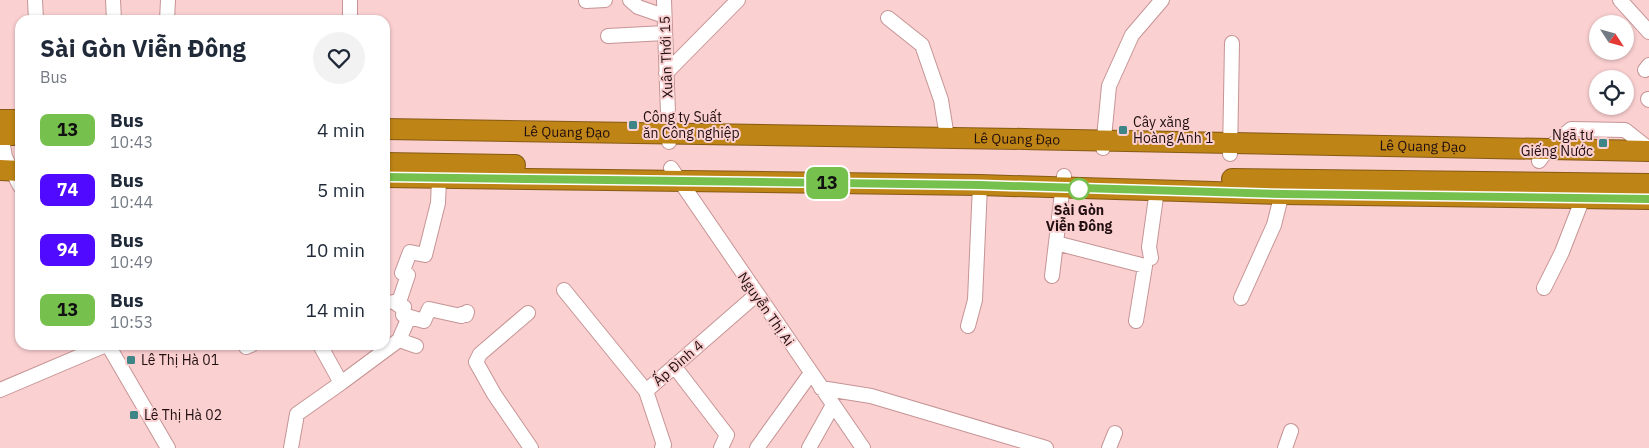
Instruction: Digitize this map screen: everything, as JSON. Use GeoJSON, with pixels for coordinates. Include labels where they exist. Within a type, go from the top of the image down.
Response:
{"type":"FeatureCollection","features":[{"type":"Feature","properties":{"kind":"highway"},"geometry":{"type":"LineString","coordinates":[[0,120],[15,120]]}},
{"type":"Feature","properties":{"kind":"highway","name":"Lê Quang Đạo"},"geometry":{"type":"LineString","coordinates":[[390,128],[669,138],[1103,144]]}},
{"type":"Feature","properties":{"kind":"highway"},"geometry":{"type":"LineString","coordinates":[[0,135],[15,135]]}},
{"type":"Feature","properties":{"kind":"highway","name":"Lê Quang Đạo"},"geometry":{"type":"LineString","coordinates":[[390,140],[947,137],[1230,149],[1543,155],[1649,162]]}},
{"type":"Feature","properties":{"kind":"highway","name":"Lê Quang Đạo"},"geometry":{"type":"LineString","coordinates":[[1543,155],[1649,150]]}},
{"type":"Feature","properties":{"kind":"highway"},"geometry":{"type":"LineString","coordinates":[[390,163],[980,185],[1064,183],[1157,190],[1283,187]]}},
{"type":"Feature","properties":{"kind":"highway"},"geometry":{"type":"LineString","coordinates":[[390,177],[439,179],[675,174],[1283,187],[1586,190],[1649,184]]}},
{"type":"Feature","properties":{"kind":"highway"},"geometry":{"type":"LineString","coordinates":[[1586,190],[1649,199]]}},
{"type":"Feature","properties":{"kind":"street"},"geometry":{"type":"LineString","coordinates":[[35,0],[36,15]]}},
{"type":"Feature","properties":{"kind":"street"},"geometry":{"type":"LineString","coordinates":[[113,0],[114,15]]}},
{"type":"Feature","properties":{"kind":"street"},"geometry":{"type":"LineString","coordinates":[[167,15],[168,0]]}},
{"type":"Feature","properties":{"kind":"street"},"geometry":{"type":"LineString","coordinates":[[350,0],[350,15]]}},
{"type":"Feature","properties":{"kind":"street"},"geometry":{"type":"LineString","coordinates":[[586,1],[605,0]]}},
{"type":"Feature","properties":{"kind":"street"},"geometry":{"type":"LineString","coordinates":[[630,0],[638,7],[664,16]]}},
{"type":"Feature","properties":{"kind":"street","name":"Xuân Thới 15"},"geometry":{"type":"LineString","coordinates":[[664,0],[669,138]]}},
{"type":"Feature","properties":{"kind":"street"},"geometry":{"type":"LineString","coordinates":[[666,73],[738,0]]}},
{"type":"Feature","properties":{"kind":"street"},"geometry":{"type":"LineString","coordinates":[[1103,144],[1109,86],[1132,35],[1162,0]]}},
{"type":"Feature","properties":{"kind":"street"},"geometry":{"type":"LineString","coordinates":[[1620,0],[1649,32]]}},
{"type":"Feature","properties":{"kind":"street"},"geometry":{"type":"LineString","coordinates":[[888,18],[922,45],[941,100],[947,137]]}},
{"type":"Feature","properties":{"kind":"street"},"geometry":{"type":"LineString","coordinates":[[608,36],[665,33]]}},
{"type":"Feature","properties":{"kind":"street"},"geometry":{"type":"LineString","coordinates":[[1230,149],[1232,43]]}},
{"type":"Feature","properties":{"kind":"street"},"geometry":{"type":"LineString","coordinates":[[0,127],[0,135],[11,167]]}},
{"type":"Feature","properties":{"kind":"street","name":"Nguyễn Thị Ai"},"geometry":{"type":"LineString","coordinates":[[675,174],[756,295],[863,448]]}},
{"type":"Feature","properties":{"kind":"street"},"geometry":{"type":"LineString","coordinates":[[439,179],[438,203],[425,255],[410,252],[402,272],[408,275],[395,303],[404,307],[403,315],[424,321],[429,308],[461,316],[462,314],[466,315],[467,312]]}},
{"type":"Feature","properties":{"kind":"street"},"geometry":{"type":"LineString","coordinates":[[1052,276],[1064,183]]}},
{"type":"Feature","properties":{"kind":"street"},"geometry":{"type":"LineString","coordinates":[[968,326],[974,300],[980,185]]}},
{"type":"Feature","properties":{"kind":"street"},"geometry":{"type":"LineString","coordinates":[[1241,298],[1274,225],[1283,187]]}},
{"type":"Feature","properties":{"kind":"street"},"geometry":{"type":"LineString","coordinates":[[1151,258],[1149,246],[1157,190]]}},
{"type":"Feature","properties":{"kind":"street"},"geometry":{"type":"LineString","coordinates":[[1544,288],[1562,252],[1586,190]]}},
{"type":"Feature","properties":{"kind":"street"},"geometry":{"type":"LineString","coordinates":[[1056,243],[1145,266],[1136,321]]}},
{"type":"Feature","properties":{"kind":"street"},"geometry":{"type":"LineString","coordinates":[[564,290],[646,391]]}},
{"type":"Feature","properties":{"kind":"street","name":"Ấp Đình 4"},"geometry":{"type":"LineString","coordinates":[[662,448],[664,445],[646,391],[756,295]]}},
{"type":"Feature","properties":{"kind":"street"},"geometry":{"type":"LineString","coordinates":[[528,313],[480,354],[476,362],[494,394],[531,448]]}},
{"type":"Feature","properties":{"kind":"street"},"geometry":{"type":"LineString","coordinates":[[390,347],[399,340],[409,317]]}},
{"type":"Feature","properties":{"kind":"street"},"geometry":{"type":"LineString","coordinates":[[399,340],[416,346]]}},
{"type":"Feature","properties":{"kind":"street"},"geometry":{"type":"LineString","coordinates":[[0,390],[95,350]]}},
{"type":"Feature","properties":{"kind":"street"},"geometry":{"type":"LineString","coordinates":[[110,350],[168,448]]}},
{"type":"Feature","properties":{"kind":"street"},"geometry":{"type":"LineString","coordinates":[[323,350],[341,383]]}},
{"type":"Feature","properties":{"kind":"street"},"geometry":{"type":"LineString","coordinates":[[291,448],[297,414],[386,350]]}},
{"type":"Feature","properties":{"kind":"street"},"geometry":{"type":"LineString","coordinates":[[674,366],[727,435],[721,448]]}},
{"type":"Feature","properties":{"kind":"street"},"geometry":{"type":"LineString","coordinates":[[757,448],[811,373]]}},
{"type":"Feature","properties":{"kind":"street"},"geometry":{"type":"LineString","coordinates":[[821,388],[872,396],[1046,448]]}},
{"type":"Feature","properties":{"kind":"street"},"geometry":{"type":"LineString","coordinates":[[808,448],[833,405]]}},
{"type":"Feature","properties":{"kind":"street"},"geometry":{"type":"LineString","coordinates":[[1285,448],[1290,432]]}},
{"type":"Feature","properties":{"kind":"street"},"geometry":{"type":"LineString","coordinates":[[1109,448],[1115,433]]}},
{"type":"Feature","properties":{"kind":"bus line","name":"13"},"geometry":{"type":"LineString","coordinates":[[390,177],[980,185],[1063,189],[1282,194],[1649,199]]}},
{"type":"Feature","properties":{"kind":"place","name":"Công ty Suất ăn Công nghiệp"},"geometry":{"type":"Point","coordinates":[633,125]}},
{"type":"Feature","properties":{"kind":"place","name":"Cây xăng Hoàng Anh 1"},"geometry":{"type":"Point","coordinates":[1123,130]}},
{"type":"Feature","properties":{"kind":"place","name":"Ngã tư Giếng Nước"},"geometry":{"type":"Point","coordinates":[1603,143]}},
{"type":"Feature","properties":{"kind":"place","name":"Sài Gòn Viễn Đông"},"geometry":{"type":"Point","coordinates":[1079,189]}},
{"type":"Feature","properties":{"kind":"place","name":"Lê Thị Hà 01"},"geometry":{"type":"Point","coordinates":[131,360]}},
{"type":"Feature","properties":{"kind":"place","name":"Lê Thị Hà 02"},"geometry":{"type":"Point","coordinates":[134,415]}}]}
